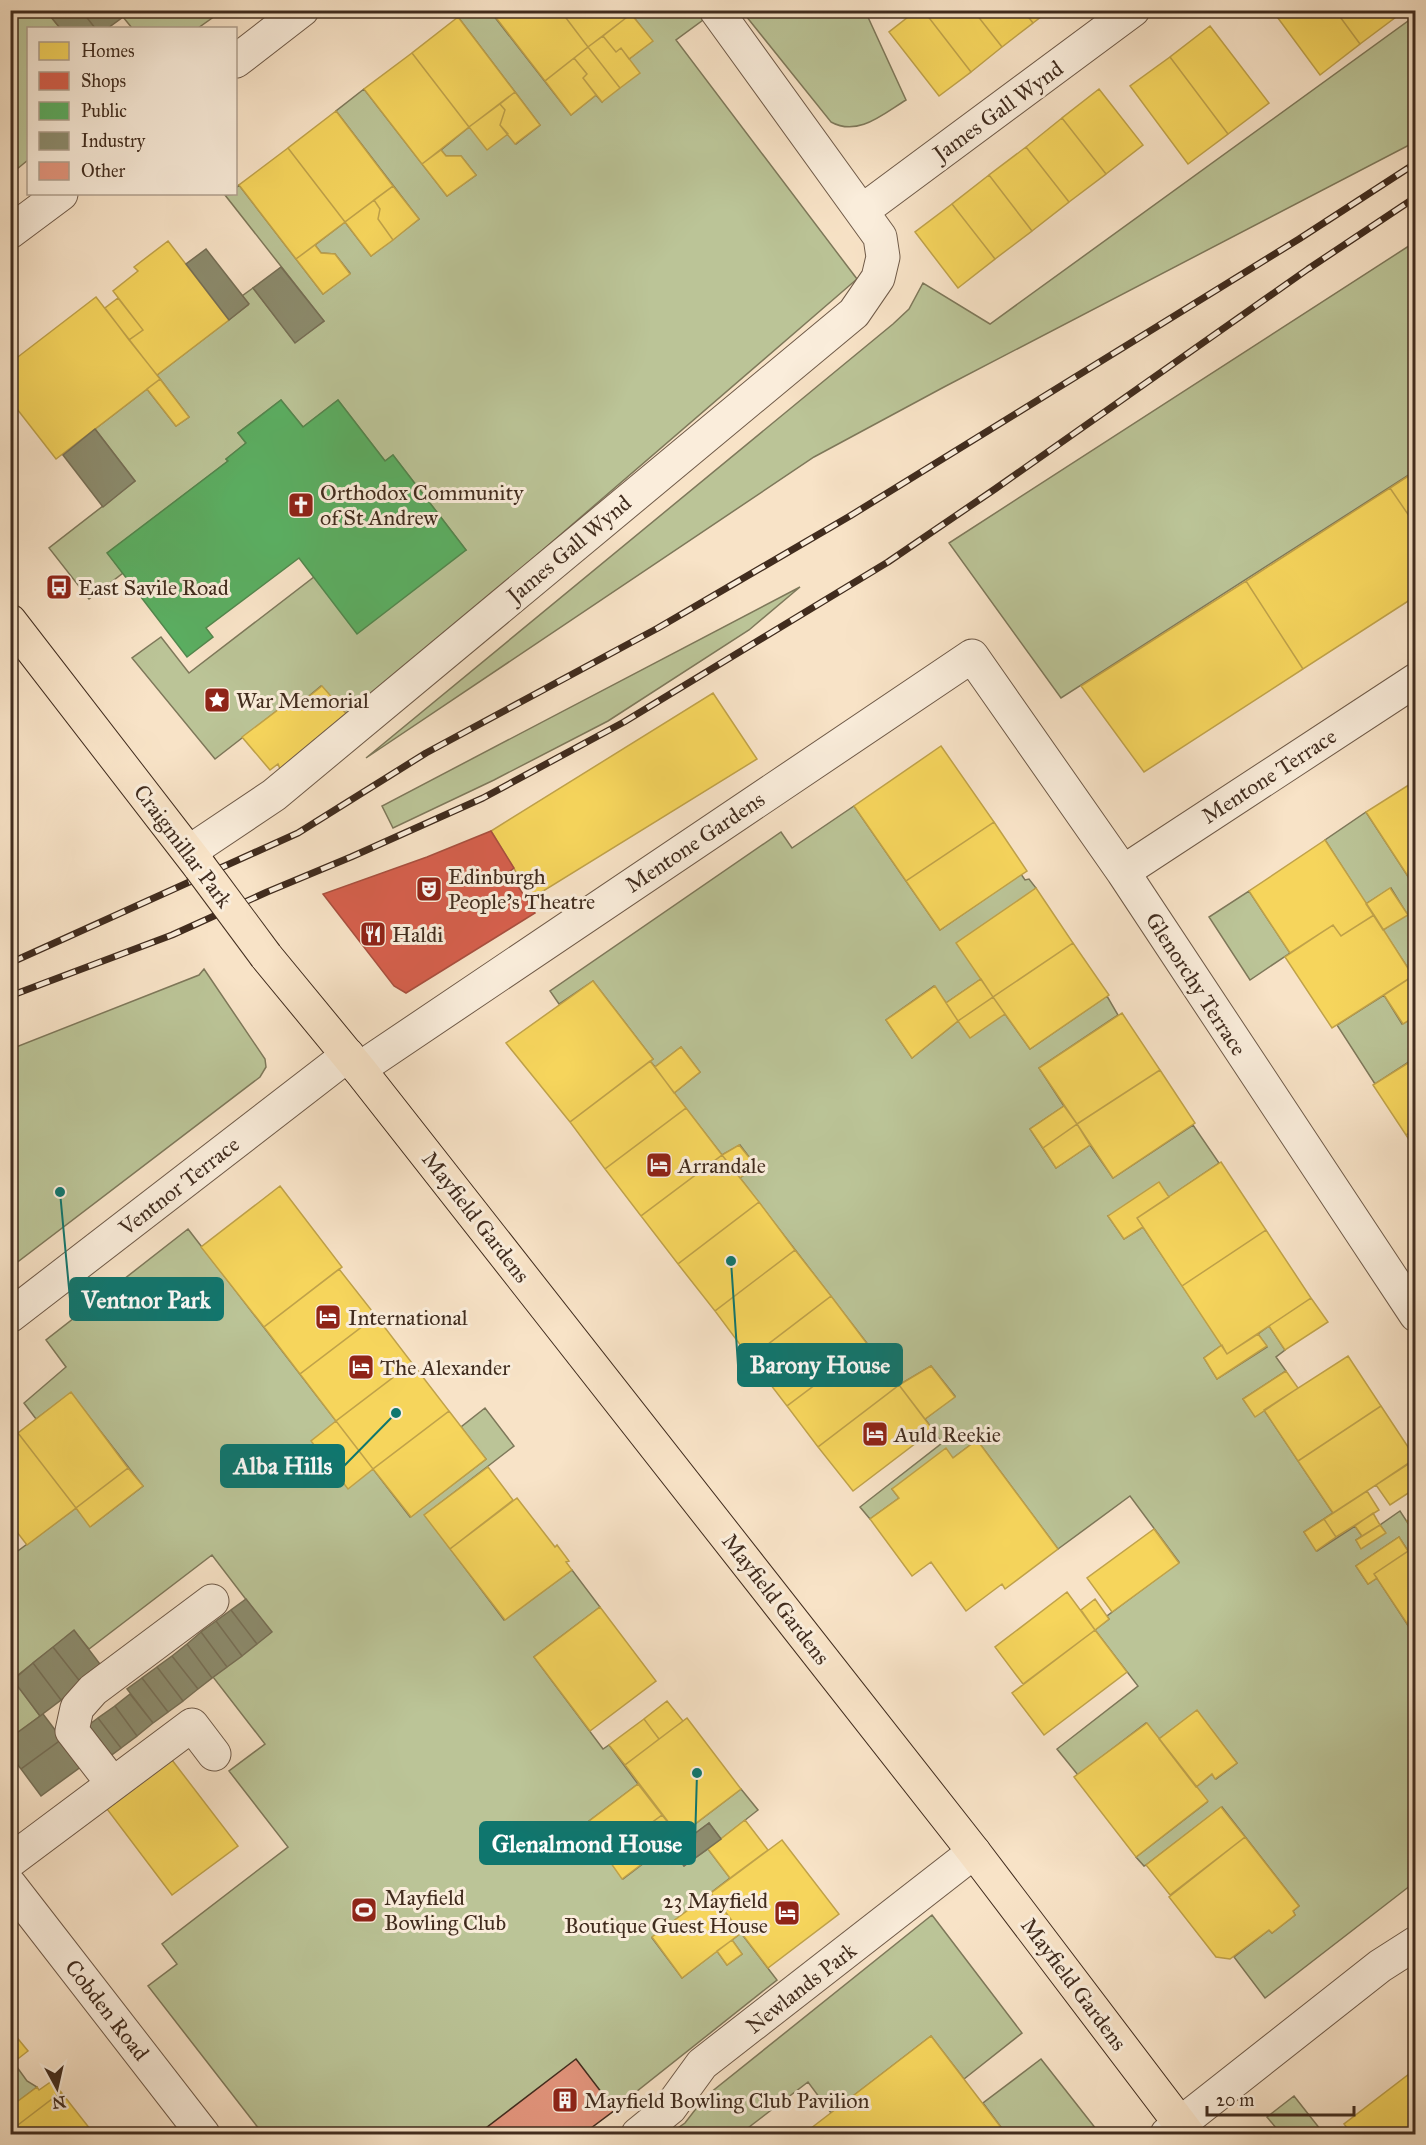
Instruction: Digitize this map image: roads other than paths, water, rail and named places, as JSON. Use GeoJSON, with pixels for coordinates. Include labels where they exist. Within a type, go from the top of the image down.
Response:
{"type":"FeatureCollection","features":[{"type":"Feature","properties":{"kind":"main road","name":"Craigmillar Park"},"geometry":{"type":"LineString","coordinates":[[10,621],[195,860],[266,956],[353,1062]]}},
{"type":"Feature","properties":{"kind":"main road","name":"Mayfield Gardens"},"geometry":{"type":"LineString","coordinates":[[353,1062],[974,1852],[1178,2131]]}},
{"type":"Feature","properties":{"kind":"street"},"geometry":{"type":"LineString","coordinates":[[237,60],[302,10]]}},
{"type":"Feature","properties":{"kind":"street","name":"James Gall Wynd"},"geometry":{"type":"LineString","coordinates":[[195,860],[854,313],[878,278],[884,256],[880,237],[716,10]]}},
{"type":"Feature","properties":{"kind":"street","name":"James Gall Wynd"},"geometry":{"type":"LineString","coordinates":[[862,211],[1133,10]]}},
{"type":"Feature","properties":{"kind":"street"},"geometry":{"type":"LineString","coordinates":[[10,232],[60,195]]}},
{"type":"Feature","properties":{"kind":"street","name":"Glenorchy Terrace"},"geometry":{"type":"LineString","coordinates":[[972,656],[1122,872],[1416,1315]]}},
{"type":"Feature","properties":{"kind":"street","name":"Mentone Gardens"},"geometry":{"type":"LineString","coordinates":[[353,1062],[972,656]]}},
{"type":"Feature","properties":{"kind":"street","name":"Mentone Terrace"},"geometry":{"type":"LineString","coordinates":[[1122,872],[1416,680]]}},
{"type":"Feature","properties":{"kind":"street","name":"Ventnor Terrace"},"geometry":{"type":"LineString","coordinates":[[10,1316],[353,1062]]}},
{"type":"Feature","properties":{"kind":"street"},"geometry":{"type":"LineString","coordinates":[[113,1784],[72,1731],[77,1708],[93,1690],[212,1601]]}},
{"type":"Feature","properties":{"kind":"street"},"geometry":{"type":"LineString","coordinates":[[10,1861],[192,1725],[214,1754]]}},
{"type":"Feature","properties":{"kind":"street","name":"Newlands Park"},"geometry":{"type":"LineString","coordinates":[[638,2134],[670,2108],[702,2064],[974,1852]]}},
{"type":"Feature","properties":{"kind":"street","name":"Cobden Road"},"geometry":{"type":"LineString","coordinates":[[10,1885],[203,2134]]}},
{"type":"Feature","properties":{"kind":"street"},"geometry":{"type":"LineString","coordinates":[[1178,2131],[1380,1966],[1416,1943]]}},
{"type":"Feature","properties":{"kind":"railway"},"geometry":{"type":"LineString","coordinates":[[10,963],[298,833],[426,753],[658,628],[850,516],[1299,239],[1416,163]]}},
{"type":"Feature","properties":{"kind":"railway"},"geometry":{"type":"LineString","coordinates":[[10,996],[172,935],[351,857],[483,798],[624,722],[888,562],[1308,269],[1416,197]]}},
{"type":"Feature","properties":{"kind":"place","name":"Orthodox Community of St Andrew"},"geometry":{"type":"Point","coordinates":[301,505]}},
{"type":"Feature","properties":{"kind":"place","name":"East Savile Road"},"geometry":{"type":"Point","coordinates":[59,587]}},
{"type":"Feature","properties":{"kind":"place","name":"War Memorial"},"geometry":{"type":"Point","coordinates":[217,700]}},
{"type":"Feature","properties":{"kind":"place","name":"Edinburgh People's Theatre"},"geometry":{"type":"Point","coordinates":[429,889]}},
{"type":"Feature","properties":{"kind":"place","name":"Haldi"},"geometry":{"type":"Point","coordinates":[373,934]}},
{"type":"Feature","properties":{"kind":"place","name":"Arrandale"},"geometry":{"type":"Point","coordinates":[659,1165]}},
{"type":"Feature","properties":{"kind":"place","name":"Ventnor Park"},"geometry":{"type":"Point","coordinates":[60,1192]}},
{"type":"Feature","properties":{"kind":"place","name":"Barony House"},"geometry":{"type":"Point","coordinates":[731,1261]}},
{"type":"Feature","properties":{"kind":"place","name":"International"},"geometry":{"type":"Point","coordinates":[328,1317]}},
{"type":"Feature","properties":{"kind":"place","name":"The Alexander"},"geometry":{"type":"Point","coordinates":[361,1367]}},
{"type":"Feature","properties":{"kind":"place","name":"Alba Hills"},"geometry":{"type":"Point","coordinates":[396,1413]}},
{"type":"Feature","properties":{"kind":"place","name":"Auld Reekie"},"geometry":{"type":"Point","coordinates":[875,1434]}},
{"type":"Feature","properties":{"kind":"place","name":"Glenalmond House"},"geometry":{"type":"Point","coordinates":[697,1773]}},
{"type":"Feature","properties":{"kind":"place","name":"Mayfield Bowling Club"},"geometry":{"type":"Point","coordinates":[364,1910]}},
{"type":"Feature","properties":{"kind":"place","name":"23 Mayfield Boutique Guest House"},"geometry":{"type":"Point","coordinates":[787,1913]}},
{"type":"Feature","properties":{"kind":"place","name":"Mayfield Bowling Club Pavilion"},"geometry":{"type":"Point","coordinates":[565,2100]}}]}
